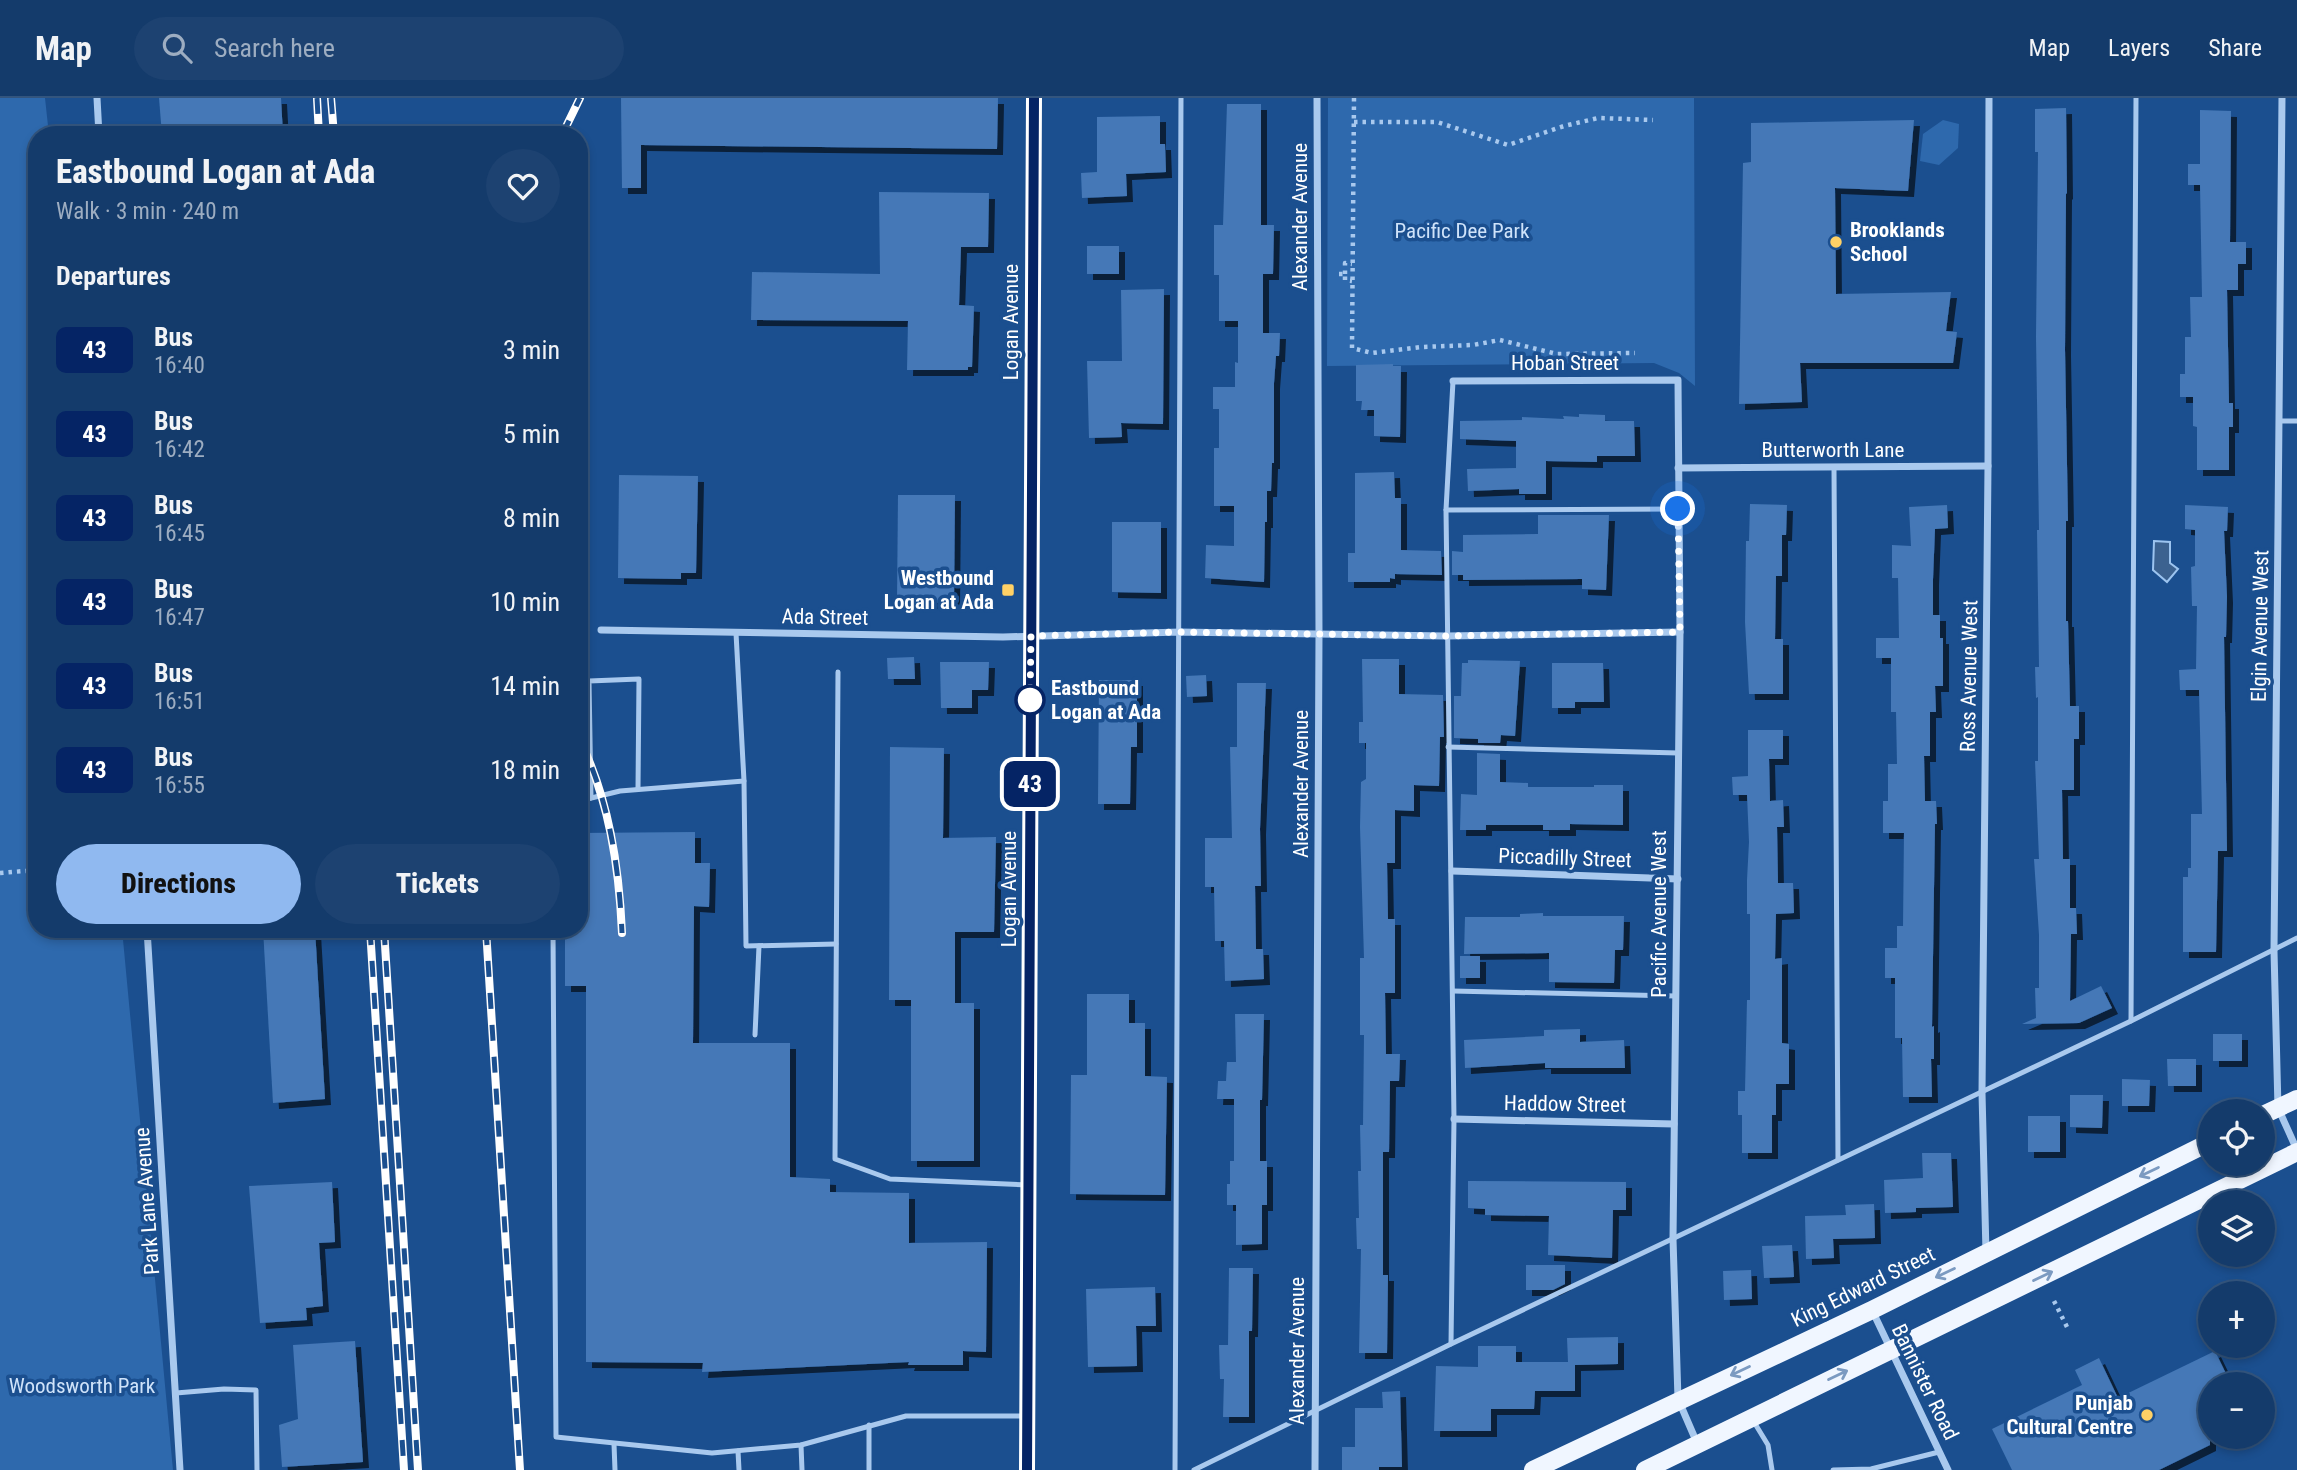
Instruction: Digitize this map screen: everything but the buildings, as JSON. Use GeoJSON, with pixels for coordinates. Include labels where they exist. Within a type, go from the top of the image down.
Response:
{"type":"FeatureCollection","features":[{"type":"Feature","properties":{"kind":"main road","name":"Logan Avenue"},"geometry":{"type":"LineString","coordinates":[[1027,1470],[1034,98]]}},
{"type":"Feature","properties":{"kind":"main road"},"geometry":{"type":"LineString","coordinates":[[2275,1110],[2297,1099]]}},
{"type":"Feature","properties":{"kind":"main road","name":"King Edward Street"},"geometry":{"type":"LineString","coordinates":[[1533,1470],[1678,1399],[1871,1310],[2198,1148]]}},
{"type":"Feature","properties":{"kind":"main road"},"geometry":{"type":"LineString","coordinates":[[1645,1470],[2297,1151]]}},
{"type":"Feature","properties":{"kind":"street"},"geometry":{"type":"LineString","coordinates":[[97,98],[99,126]]}},
{"type":"Feature","properties":{"kind":"street","name":"Alexander Avenue"},"geometry":{"type":"LineString","coordinates":[[1315,1470],[1319,634],[1317,98]]}},
{"type":"Feature","properties":{"kind":"street","name":"Ross Avenue West"},"geometry":{"type":"LineString","coordinates":[[1986,1253],[1982,1093],[1989,98]]}},
{"type":"Feature","properties":{"kind":"street","name":"Elgin Avenue West"},"geometry":{"type":"LineString","coordinates":[[2270,1099],[2282,98]]}},
{"type":"Feature","properties":{"kind":"street","name":"Hoban Street"},"geometry":{"type":"LineString","coordinates":[[1453,381],[1678,380]]}},
{"type":"Feature","properties":{"kind":"street","name":"Pacific Avenue West"},"geometry":{"type":"LineString","coordinates":[[1678,380],[1680,632],[1673,1239],[1678,1399],[1697,1444]]}},
{"type":"Feature","properties":{"kind":"street","name":"Butterworth Lane"},"geometry":{"type":"LineString","coordinates":[[1678,468],[1988,466]]}},
{"type":"Feature","properties":{"kind":"street","name":"Ada Street"},"geometry":{"type":"LineString","coordinates":[[601,631],[1031,636],[1180,632],[1446,636],[1680,632]]}},
{"type":"Feature","properties":{"kind":"street","name":"Piccadilly Street"},"geometry":{"type":"LineString","coordinates":[[1452,871],[1678,879]]}},
{"type":"Feature","properties":{"kind":"street","name":"Park Lane Avenue"},"geometry":{"type":"LineString","coordinates":[[149,938],[180,1470]]}},
{"type":"Feature","properties":{"kind":"street","name":"Haddow Street"},"geometry":{"type":"LineString","coordinates":[[1454,1119],[1674,1124]]}},
{"type":"Feature","properties":{"kind":"street","name":"Elgin Avenue West"},"geometry":{"type":"LineString","coordinates":[[2275,1119],[2297,1151]]}},
{"type":"Feature","properties":{"kind":"street","name":"Bannister Road"},"geometry":{"type":"LineString","coordinates":[[1871,1310],[1948,1470]]}},
{"type":"Feature","properties":{"kind":"lane"},"geometry":{"type":"LineString","coordinates":[[1175,1470],[1181,98]]}},
{"type":"Feature","properties":{"kind":"lane"},"geometry":{"type":"LineString","coordinates":[[2131,1021],[2136,98]]}},
{"type":"Feature","properties":{"kind":"lane"},"geometry":{"type":"LineString","coordinates":[[1451,1344],[1454,1119],[1446,510],[1453,381]]}},
{"type":"Feature","properties":{"kind":"lane"},"geometry":{"type":"LineString","coordinates":[[2280,421],[2297,421]]}},
{"type":"Feature","properties":{"kind":"lane"},"geometry":{"type":"LineString","coordinates":[[1834,468],[1838,1160]]}},
{"type":"Feature","properties":{"kind":"lane"},"geometry":{"type":"LineString","coordinates":[[1446,510],[1678,509]]}},
{"type":"Feature","properties":{"kind":"lane"},"geometry":{"type":"LineString","coordinates":[[736,633],[744,781],[746,946],[836,944]]}},
{"type":"Feature","properties":{"kind":"lane"},"geometry":{"type":"LineString","coordinates":[[838,672],[835,1159],[890,1179],[1028,1185]]}},
{"type":"Feature","properties":{"kind":"lane"},"geometry":{"type":"LineString","coordinates":[[591,798],[589,681],[639,679],[638,789]]}},
{"type":"Feature","properties":{"kind":"lane"},"geometry":{"type":"LineString","coordinates":[[1448,747],[1678,753]]}},
{"type":"Feature","properties":{"kind":"lane"},"geometry":{"type":"LineString","coordinates":[[588,799],[620,791],[744,781]]}},
{"type":"Feature","properties":{"kind":"lane"},"geometry":{"type":"LineString","coordinates":[[553,938],[555,1437],[712,1453],[801,1445],[906,1416],[1028,1416]]}},
{"type":"Feature","properties":{"kind":"lane"},"geometry":{"type":"LineString","coordinates":[[1194,1470],[1451,1344],[1982,1093],[2297,938]]}},
{"type":"Feature","properties":{"kind":"lane"},"geometry":{"type":"LineString","coordinates":[[755,1035],[759,946]]}},
{"type":"Feature","properties":{"kind":"lane"},"geometry":{"type":"LineString","coordinates":[[1453,992],[1676,996]]}},
{"type":"Feature","properties":{"kind":"lane"},"geometry":{"type":"LineString","coordinates":[[176,1393],[224,1389],[256,1390],[257,1470]]}},
{"type":"Feature","properties":{"kind":"lane"},"geometry":{"type":"LineString","coordinates":[[1751,1418],[1768,1445],[1772,1470]]}},
{"type":"Feature","properties":{"kind":"lane"},"geometry":{"type":"LineString","coordinates":[[869,1425],[869,1470]]}},
{"type":"Feature","properties":{"kind":"lane"},"geometry":{"type":"LineString","coordinates":[[614,1444],[615,1470]]}},
{"type":"Feature","properties":{"kind":"lane"},"geometry":{"type":"LineString","coordinates":[[801,1445],[802,1470]]}},
{"type":"Feature","properties":{"kind":"lane"},"geometry":{"type":"LineString","coordinates":[[738,1451],[739,1470]]}},
{"type":"Feature","properties":{"kind":"lane"},"geometry":{"type":"LineString","coordinates":[[1833,1470],[1871,1470],[1939,1452]]}},
{"type":"Feature","properties":{"kind":"path"},"geometry":{"type":"LineString","coordinates":[[1354,98],[1352,348],[1372,354],[1500,340],[1557,354],[1634,353]]}},
{"type":"Feature","properties":{"kind":"path"},"geometry":{"type":"LineString","coordinates":[[1354,122],[1437,122],[1508,145],[1598,118],[1653,120]]}},
{"type":"Feature","properties":{"kind":"path"},"geometry":{"type":"LineString","coordinates":[[1352,264],[1345,263],[1342,274],[1345,280],[1352,281]]}},
{"type":"Feature","properties":{"kind":"path"},"geometry":{"type":"LineString","coordinates":[[0,873],[28,871]]}},
{"type":"Feature","properties":{"kind":"path"},"geometry":{"type":"LineString","coordinates":[[2054,1301],[2068,1329]]}},
{"type":"Feature","properties":{"kind":"green space","name":"Woodsworth Park"},"geometry":{"type":"Polygon","coordinates":[[[0,98],[45,98],[48,126],[28,126],[28,938],[123,938],[173,1470],[0,1470],[0,98]]]}},
{"type":"Feature","properties":{"kind":"green space","name":"Pacific Dee Park"},"geometry":{"type":"Polygon","coordinates":[[[1328,98],[1694,98],[1695,386],[1679,373],[1654,363],[1327,366],[1328,98]]]}},
{"type":"Feature","properties":{"kind":"green space"},"geometry":{"type":"Polygon","coordinates":[[[1943,120],[1959,124],[1958,148],[1939,165],[1920,161],[1923,134],[1943,120]]]}},
{"type":"Feature","properties":{"kind":"shaded area"},"geometry":{"type":"Polygon","coordinates":[[[2154,541],[2170,542],[2170,563],[2178,569],[2167,582],[2153,570],[2154,541]]]}},
{"type":"Feature","properties":{"kind":"railway"},"geometry":{"type":"LineString","coordinates":[[317,98],[319,126]]}},
{"type":"Feature","properties":{"kind":"railway"},"geometry":{"type":"LineString","coordinates":[[331,98],[333,126]]}},
{"type":"Feature","properties":{"kind":"railway"},"geometry":{"type":"LineString","coordinates":[[566,126],[580,98]]}},
{"type":"Feature","properties":{"kind":"railway"},"geometry":{"type":"LineString","coordinates":[[588,759],[611,833],[622,933]]}},
{"type":"Feature","properties":{"kind":"railway"},"geometry":{"type":"LineString","coordinates":[[371,938],[404,1470]]}},
{"type":"Feature","properties":{"kind":"railway"},"geometry":{"type":"LineString","coordinates":[[385,938],[418,1470]]}},
{"type":"Feature","properties":{"kind":"railway"},"geometry":{"type":"LineString","coordinates":[[487,938],[520,1470]]}},
{"type":"Feature","properties":{"kind":"bus line","name":"43"},"geometry":{"type":"LineString","coordinates":[[1027,1470],[1034,98]]}},
{"type":"Feature","properties":{"kind":"place","name":"Brooklands School"},"geometry":{"type":"Point","coordinates":[1836,242]}},
{"type":"Feature","properties":{"kind":"place","name":"Westbound Logan at Ada"},"geometry":{"type":"Point","coordinates":[1008,590]}},
{"type":"Feature","properties":{"kind":"place","name":"Eastbound Logan at Ada"},"geometry":{"type":"Point","coordinates":[1030,700]}},
{"type":"Feature","properties":{"kind":"place","name":"Punjab Cultural Centre"},"geometry":{"type":"Point","coordinates":[2147,1415]}},
{"type":"Feature","properties":{"kind":"route"},"geometry":{"type":"LineString","coordinates":[[1030,700],[1031,636],[1180,632],[1446,636],[1680,632],[1678,509]]}}]}
